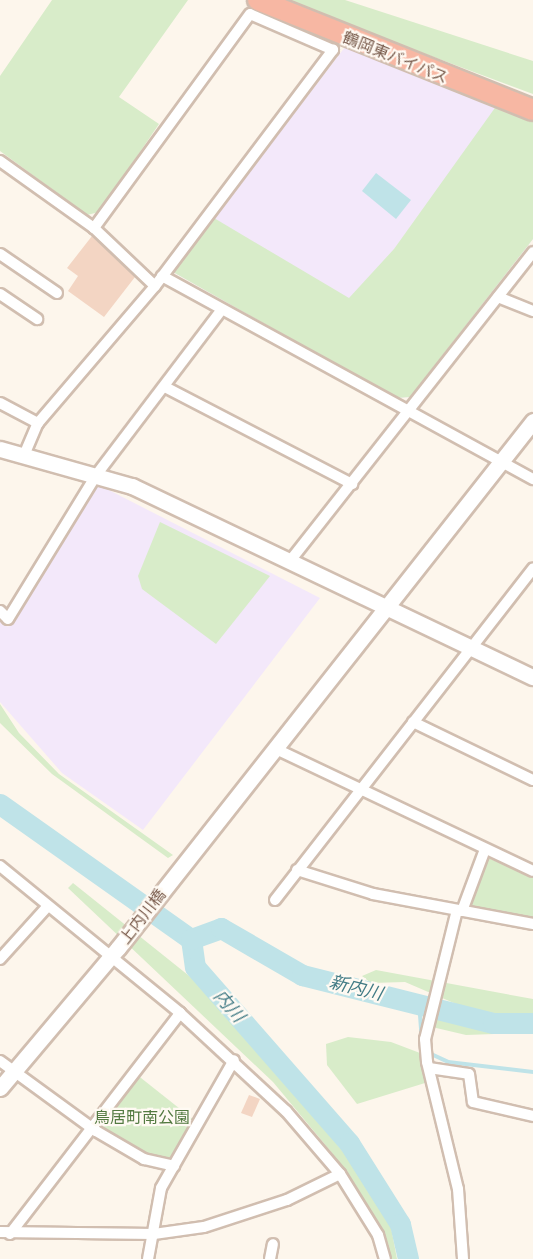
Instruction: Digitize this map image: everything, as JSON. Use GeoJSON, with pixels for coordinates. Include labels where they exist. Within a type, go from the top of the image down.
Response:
{"type":"FeatureCollection","features":[{"type":"Feature","properties":{"kind":"highway","name":"鶴岡東バイパス"},"geometry":{"type":"LineString","coordinates":[[258,0],[533,110]]}},
{"type":"Feature","properties":{"kind":"street"},"geometry":{"type":"LineString","coordinates":[[25,453],[38,423],[155,286],[333,50],[250,14],[94,228]]}},
{"type":"Feature","properties":{"kind":"street"},"geometry":{"type":"LineString","coordinates":[[2,166],[94,228],[155,286]]}},
{"type":"Feature","properties":{"kind":"street"},"geometry":{"type":"LineString","coordinates":[[290,561],[533,252]]}},
{"type":"Feature","properties":{"kind":"street"},"geometry":{"type":"LineString","coordinates":[[0,254],[57,293]]}},
{"type":"Feature","properties":{"kind":"street"},"geometry":{"type":"LineString","coordinates":[[162,276],[220,312],[533,479]]}},
{"type":"Feature","properties":{"kind":"street"},"geometry":{"type":"LineString","coordinates":[[0,294],[37,319]]}},
{"type":"Feature","properties":{"kind":"street"},"geometry":{"type":"LineString","coordinates":[[498,297],[533,311]]}},
{"type":"Feature","properties":{"kind":"street"},"geometry":{"type":"LineString","coordinates":[[0,611],[8,619],[98,474],[220,312]]}},
{"type":"Feature","properties":{"kind":"street"},"geometry":{"type":"LineString","coordinates":[[165,387],[352,484]]}},
{"type":"Feature","properties":{"kind":"street"},"geometry":{"type":"LineString","coordinates":[[0,403],[38,423]]}},
{"type":"Feature","properties":{"kind":"street","name":"上内川橋"},"geometry":{"type":"LineString","coordinates":[[0,1088],[115,952],[388,609],[533,422]]}},
{"type":"Feature","properties":{"kind":"street"},"geometry":{"type":"LineString","coordinates":[[0,449],[25,453],[98,474],[290,561],[533,676]]}},
{"type":"Feature","properties":{"kind":"street"},"geometry":{"type":"LineString","coordinates":[[275,900],[532,570]]}},
{"type":"Feature","properties":{"kind":"street"},"geometry":{"type":"LineString","coordinates":[[413,722],[533,780]]}},
{"type":"Feature","properties":{"kind":"street"},"geometry":{"type":"LineString","coordinates":[[276,749],[533,871]]}},
{"type":"Feature","properties":{"kind":"street"},"geometry":{"type":"LineString","coordinates":[[463,1259],[458,1190],[429,1068],[425,1039],[459,910],[485,849]]}},
{"type":"Feature","properties":{"kind":"street"},"geometry":{"type":"LineString","coordinates":[[0,866],[47,907],[115,952],[234,1060],[339,1174],[378,1235],[385,1259]]}},
{"type":"Feature","properties":{"kind":"street"},"geometry":{"type":"LineString","coordinates":[[297,870],[373,894],[533,924]]}},
{"type":"Feature","properties":{"kind":"street"},"geometry":{"type":"LineString","coordinates":[[0,959],[47,907]]}},
{"type":"Feature","properties":{"kind":"street"},"geometry":{"type":"LineString","coordinates":[[5,1233],[180,1012]]}},
{"type":"Feature","properties":{"kind":"street"},"geometry":{"type":"LineString","coordinates":[[148,1259],[161,1188],[234,1060]]}},
{"type":"Feature","properties":{"kind":"street"},"geometry":{"type":"LineString","coordinates":[[0,1061],[12,1073],[89,1126],[144,1160],[174,1166]]}},
{"type":"Feature","properties":{"kind":"street"},"geometry":{"type":"LineString","coordinates":[[429,1068],[469,1074],[473,1102],[533,1116]]}},
{"type":"Feature","properties":{"kind":"street"},"geometry":{"type":"LineString","coordinates":[[5,1233],[154,1234],[204,1227],[287,1200],[339,1174]]}},
{"type":"Feature","properties":{"kind":"street"},"geometry":{"type":"LineString","coordinates":[[270,1259],[273,1244]]}},
{"type":"Feature","properties":{"kind":"shaded area"},"geometry":{"type":"Polygon","coordinates":[[[345,47],[533,119],[533,239],[410,397],[396,398],[173,272],[345,47]]]}},
{"type":"Feature","properties":{"kind":"shaded area"},"geometry":{"type":"Polygon","coordinates":[[[101,486],[320,598],[143,830],[62,773],[0,702],[0,618],[8,627],[93,488],[101,486]]]}},
{"type":"Feature","properties":{"kind":"green space"},"geometry":{"type":"Polygon","coordinates":[[[52,0],[188,0],[119,97],[159,124],[99,212],[87,215],[0,151],[0,76],[52,0]]]}},
{"type":"Feature","properties":{"kind":"green space"},"geometry":{"type":"Polygon","coordinates":[[[281,0],[345,0],[533,61],[533,94],[281,0]]]}},
{"type":"Feature","properties":{"kind":"green space"},"geometry":{"type":"Polygon","coordinates":[[[497,105],[533,119],[533,239],[410,397],[396,398],[173,272],[214,218],[349,298],[394,249],[497,105]]]}},
{"type":"Feature","properties":{"kind":"green space"},"geometry":{"type":"Polygon","coordinates":[[[160,522],[270,576],[216,644],[142,589],[138,576],[160,522]]]}},
{"type":"Feature","properties":{"kind":"green space"},"geometry":{"type":"Polygon","coordinates":[[[0,704],[19,733],[59,774],[173,855],[168,858],[52,774],[0,723],[0,704]]]}},
{"type":"Feature","properties":{"kind":"green space"},"geometry":{"type":"Polygon","coordinates":[[[486,857],[533,877],[533,920],[467,907],[486,857]]]}},
{"type":"Feature","properties":{"kind":"green space"},"geometry":{"type":"Polygon","coordinates":[[[73,883],[213,995],[219,1010],[301,1098],[361,1175],[390,1222],[397,1259],[390,1259],[388,1243],[332,1153],[273,1082],[68,888],[73,883]]]}},
{"type":"Feature","properties":{"kind":"green space"},"geometry":{"type":"Polygon","coordinates":[[[376,970],[533,999],[533,1014],[484,1016],[405,982],[371,983],[362,976],[376,970]]]}},
{"type":"Feature","properties":{"kind":"green space"},"geometry":{"type":"Polygon","coordinates":[[[436,1016],[482,1024],[494,1034],[466,1035],[432,1027],[436,1016]]]}},
{"type":"Feature","properties":{"kind":"green space"},"geometry":{"type":"Polygon","coordinates":[[[348,1037],[391,1042],[420,1053],[425,1083],[357,1104],[327,1065],[326,1044],[348,1037]]]}},
{"type":"Feature","properties":{"kind":"green space","name":"鳥居町南公園"},"geometry":{"type":"Polygon","coordinates":[[[136,1074],[194,1120],[171,1163],[157,1161],[94,1125],[136,1074]]]}},
{"type":"Feature","properties":{"kind":"water"},"geometry":{"type":"Polygon","coordinates":[[[376,173],[411,200],[396,219],[362,191],[376,173]]]}},
{"type":"Feature","properties":{"kind":"building"},"geometry":{"type":"Polygon","coordinates":[[[92,236],[135,277],[104,317],[68,291],[78,276],[67,268],[92,236]]]}},
{"type":"Feature","properties":{"kind":"building"},"geometry":{"type":"Polygon","coordinates":[[[249,1095],[260,1099],[252,1117],[241,1113],[249,1095]]]}},
{"type":"Feature","properties":{"kind":"waterway","name":"内川"},"geometry":{"type":"LineString","coordinates":[[0,804],[191,939],[195,967],[349,1143],[400,1224],[408,1259]]}},
{"type":"Feature","properties":{"kind":"waterway","name":"新内川"},"geometry":{"type":"LineString","coordinates":[[191,939],[221,928],[302,975],[493,1023],[533,1023]]}},
{"type":"Feature","properties":{"kind":"waterway"},"geometry":{"type":"LineString","coordinates":[[419,1002],[422,1042]]}},
{"type":"Feature","properties":{"kind":"waterway"},"geometry":{"type":"LineString","coordinates":[[429,1053],[448,1062],[533,1072]]}}]}
